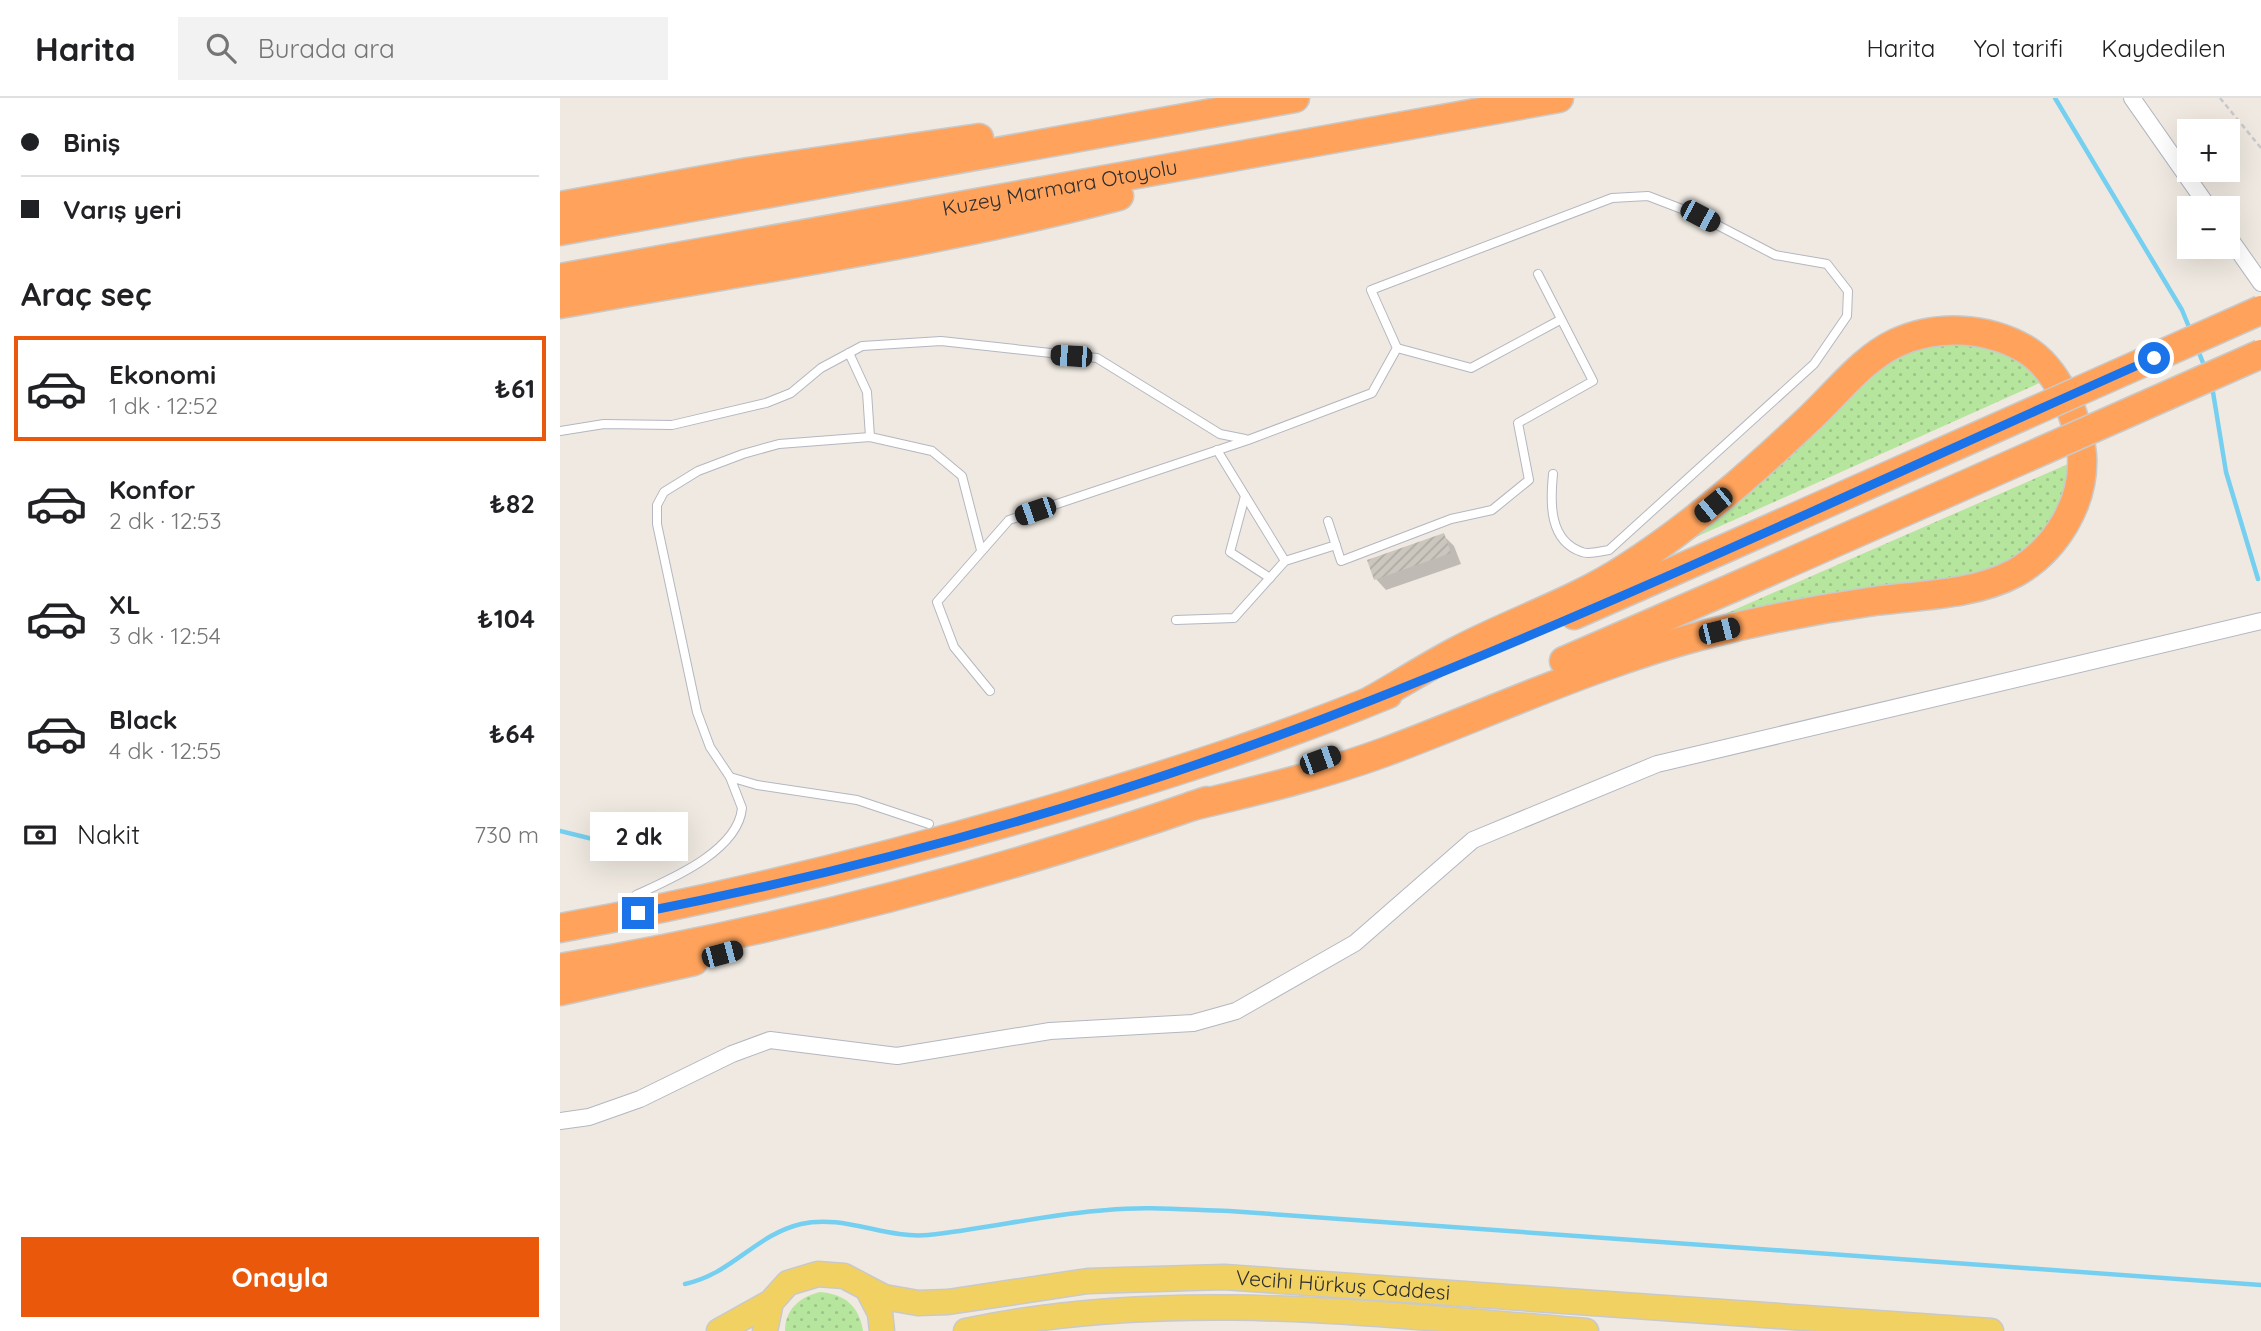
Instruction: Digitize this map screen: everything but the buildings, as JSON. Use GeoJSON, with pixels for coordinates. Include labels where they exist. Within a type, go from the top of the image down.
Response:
{"type":"FeatureCollection","features":[{"type":"Feature","properties":{"kind":"highway"},"geometry":{"type":"LineString","coordinates":[[560,231],[1296,98]]}},
{"type":"Feature","properties":{"kind":"highway","name":"Kuzey Marmara Otoyolu"},"geometry":{"type":"LineString","coordinates":[[560,278],[1559,98]]}},
{"type":"Feature","properties":{"kind":"highway"},"geometry":{"type":"LineString","coordinates":[[560,206],[911,147],[1080,126],[1167,122]]}},
{"type":"Feature","properties":{"kind":"highway"},"geometry":{"type":"LineString","coordinates":[[560,304],[1040,217],[1140,191],[1214,162]]}},
{"type":"Feature","properties":{"kind":"highway"},"geometry":{"type":"LineString","coordinates":[[560,928],[751,890],[876,858],[1115,790],[1265,740],[1372,700],[1717,552],[2261,310]]}},
{"type":"Feature","properties":{"kind":"highway"},"geometry":{"type":"LineString","coordinates":[[1192,806],[1275,787],[1379,754],[1606,664],[1693,638],[1826,608],[1977,586],[2013,574],[2044,551],[2068,518],[2076,501],[2082,455],[2074,416],[2041,361],[2007,340],[1982,332],[1955,330],[1896,343],[1866,363],[1729,493],[1682,530],[1601,582],[1455,651],[1372,700]]}},
{"type":"Feature","properties":{"kind":"highway"},"geometry":{"type":"LineString","coordinates":[[560,968],[715,937],[916,889],[1192,806],[1434,717],[2261,354]]}},
{"type":"Feature","properties":{"kind":"highway"},"geometry":{"type":"LineString","coordinates":[[560,908],[636,895],[787,861],[1265,740]]}},
{"type":"Feature","properties":{"kind":"highway"},"geometry":{"type":"LineString","coordinates":[[560,991],[768,942],[853,915],[916,889]]}},
{"type":"Feature","properties":{"kind":"main road","name":"Vecihi Hürkuş Caddesi"},"geometry":{"type":"LineString","coordinates":[[719,1331],[771,1301],[788,1283],[818,1274],[844,1276],[868,1290],[897,1301],[931,1304],[1088,1281],[1224,1277],[1991,1331]]}},
{"type":"Feature","properties":{"kind":"main road"},"geometry":{"type":"LineString","coordinates":[[868,1290],[880,1313],[882,1331]]}},
{"type":"Feature","properties":{"kind":"main road"},"geometry":{"type":"LineString","coordinates":[[765,1331],[771,1301]]}},
{"type":"Feature","properties":{"kind":"main road","name":"Vecihi Hürkuş Caddesi"},"geometry":{"type":"LineString","coordinates":[[966,1331],[1096,1311],[1215,1306],[1460,1326],[1586,1331]]}},
{"type":"Feature","properties":{"kind":"street"},"geometry":{"type":"LineString","coordinates":[[2132,98],[2201,196]]}},
{"type":"Feature","properties":{"kind":"street"},"geometry":{"type":"LineString","coordinates":[[2240,253],[2261,283]]}},
{"type":"Feature","properties":{"kind":"street"},"geometry":{"type":"LineString","coordinates":[[560,1121],[589,1117],[640,1099],[732,1054],[770,1040],[897,1056],[1050,1031],[1192,1023],[1236,1011],[1354,943],[1473,840],[1657,764],[2261,621]]}},
{"type":"Feature","properties":{"kind":"lane"},"geometry":{"type":"LineString","coordinates":[[1397,348],[1371,290],[1612,198],[1648,196],[1700,216],[1775,255],[1827,264],[1848,291],[1847,316],[1814,364],[1609,550],[1584,554],[1567,543],[1556,528],[1550,498],[1553,474]]}},
{"type":"Feature","properties":{"kind":"lane"},"geometry":{"type":"LineString","coordinates":[[1328,522],[1341,561],[1451,519],[1492,510],[1529,480],[1518,423],[1593,381],[1538,274]]}},
{"type":"Feature","properties":{"kind":"lane"},"geometry":{"type":"LineString","coordinates":[[1397,348],[1471,368],[1560,320]]}},
{"type":"Feature","properties":{"kind":"lane"},"geometry":{"type":"LineString","coordinates":[[560,431],[604,424],[673,425],[766,403],[791,393],[821,368],[862,346],[942,341],[1097,358],[1220,434],[1248,440]]}},
{"type":"Feature","properties":{"kind":"lane"},"geometry":{"type":"LineString","coordinates":[[990,691],[954,647],[937,602],[1009,520],[1248,440],[1372,393],[1397,348]]}},
{"type":"Feature","properties":{"kind":"lane"},"geometry":{"type":"LineString","coordinates":[[849,353],[867,392],[870,437]]}},
{"type":"Feature","properties":{"kind":"lane"},"geometry":{"type":"LineString","coordinates":[[636,895],[677,877],[710,854],[733,833],[742,808],[730,776],[710,747],[698,712],[657,524],[657,505],[664,492],[698,471],[779,444],[870,437],[932,451],[962,476],[981,550]]}},
{"type":"Feature","properties":{"kind":"lane"},"geometry":{"type":"LineString","coordinates":[[1217,450],[1285,561]]}},
{"type":"Feature","properties":{"kind":"lane"},"geometry":{"type":"LineString","coordinates":[[1245,496],[1230,552],[1270,578]]}},
{"type":"Feature","properties":{"kind":"lane"},"geometry":{"type":"LineString","coordinates":[[1176,620],[1234,618],[1285,561],[1336,545]]}},
{"type":"Feature","properties":{"kind":"lane"},"geometry":{"type":"LineString","coordinates":[[730,776],[757,785],[857,800],[929,824]]}},
{"type":"Feature","properties":{"kind":"path"},"geometry":{"type":"LineString","coordinates":[[2220,98],[2261,148]]}},
{"type":"Feature","properties":{"kind":"green space"},"geometry":{"type":"Polygon","coordinates":[[[1994,342],[2046,380],[1696,537],[1692,531],[1844,395],[1910,344],[1994,342]]]}},
{"type":"Feature","properties":{"kind":"green space"},"geometry":{"type":"Polygon","coordinates":[[[2075,461],[2072,484],[2033,549],[2000,568],[1958,580],[1730,619],[1727,613],[2075,461]]]}},
{"type":"Feature","properties":{"kind":"green space"},"geometry":{"type":"Polygon","coordinates":[[[820,1292],[837,1295],[849,1303],[858,1315],[863,1331],[785,1331],[788,1316],[795,1305],[820,1292]]]}},
{"type":"Feature","properties":{"kind":"waterway"},"geometry":{"type":"LineString","coordinates":[[2055,98],[2182,310],[2191,332]]}},
{"type":"Feature","properties":{"kind":"waterway"},"geometry":{"type":"LineString","coordinates":[[2198,350],[2205,368]]}},
{"type":"Feature","properties":{"kind":"waterway"},"geometry":{"type":"LineString","coordinates":[[2212,386],[2226,472],[2258,579]]}},
{"type":"Feature","properties":{"kind":"waterway"},"geometry":{"type":"LineString","coordinates":[[560,831],[621,846],[627,852]]}},
{"type":"Feature","properties":{"kind":"waterway"},"geometry":{"type":"LineString","coordinates":[[685,1284],[716,1272],[770,1237],[801,1224],[833,1222],[896,1234],[928,1235],[1084,1212],[1153,1208],[1229,1211],[2261,1285]]}},
{"type":"Feature","properties":{"kind":"route"},"geometry":{"type":"LineString","coordinates":[[638,913],[751,890],[975,832],[1194,765],[1265,740],[1372,700],[1597,606],[2154,358]]}}]}
